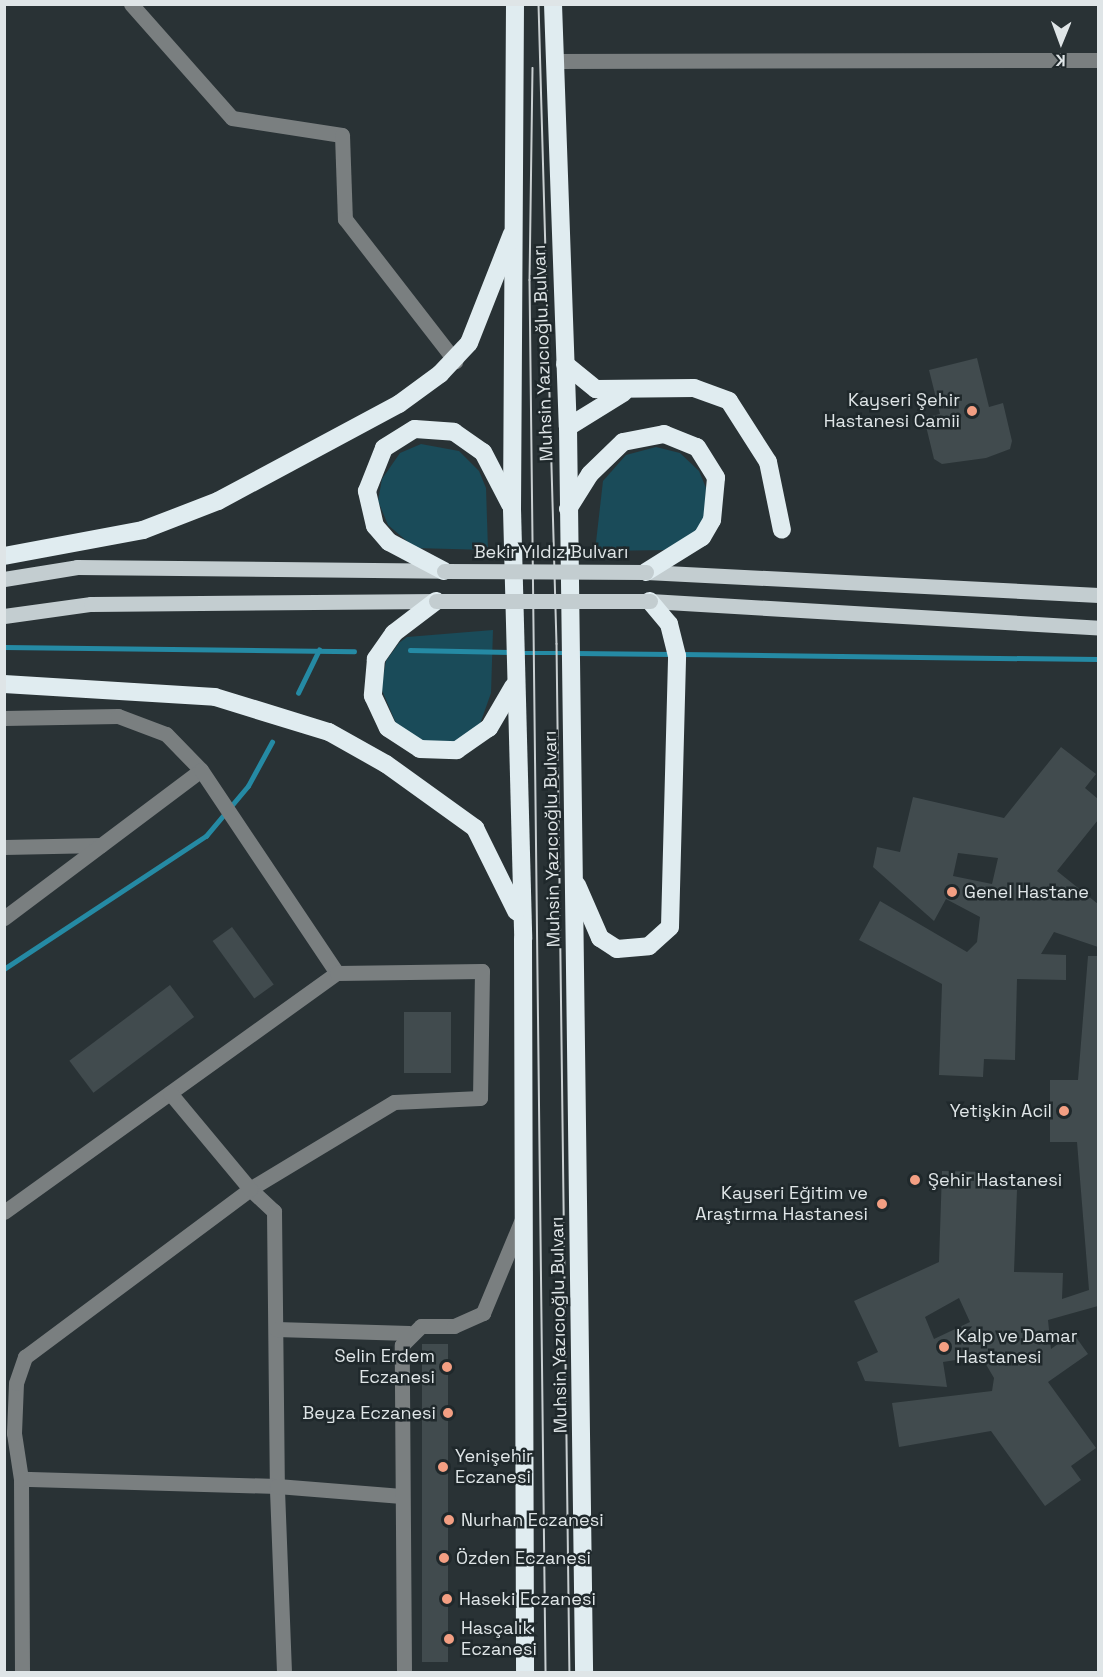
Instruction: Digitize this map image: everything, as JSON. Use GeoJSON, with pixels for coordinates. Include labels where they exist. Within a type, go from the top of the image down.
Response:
{"type":"FeatureCollection","features":[{"type":"Feature","properties":{"kind":"highway","name":"Muhsin Yazıcıoğlu Bulvarı"},"geometry":{"type":"LineString","coordinates":[[515,4],[517,221],[512,508],[514,682],[523,939],[525,1672]]}},
{"type":"Feature","properties":{"kind":"highway","name":"Muhsin Yazıcıoğlu Bulvarı"},"geometry":{"type":"LineString","coordinates":[[553,4],[568,427],[567,511],[584,1672]]}},
{"type":"Feature","properties":{"kind":"highway"},"geometry":{"type":"LineString","coordinates":[[4,556],[143,530],[218,501],[399,404],[455,361],[478,328],[517,221]]}},
{"type":"Feature","properties":{"kind":"highway"},"geometry":{"type":"LineString","coordinates":[[565,364],[596,389],[628,392],[704,390],[735,407],[768,462],[782,530]]}},
{"type":"Feature","properties":{"kind":"highway"},"geometry":{"type":"LineString","coordinates":[[568,427],[598,404],[628,392]]}},
{"type":"Feature","properties":{"kind":"highway"},"geometry":{"type":"LineString","coordinates":[[444,572],[388,542],[375,526],[367,491],[384,448],[415,429],[444,429],[464,437],[490,461],[512,508]]}},
{"type":"Feature","properties":{"kind":"highway"},"geometry":{"type":"LineString","coordinates":[[567,511],[590,474],[623,442],[664,434],[697,447],[716,478],[712,520],[702,537],[646,572]]}},
{"type":"Feature","properties":{"kind":"highway"},"geometry":{"type":"LineString","coordinates":[[436,601],[394,633],[376,659],[373,696],[388,728],[420,749],[457,750],[489,728],[514,682]]}},
{"type":"Feature","properties":{"kind":"highway"},"geometry":{"type":"LineString","coordinates":[[574,876],[600,938],[617,949],[649,946],[670,927],[677,656],[669,624],[650,601]]}},
{"type":"Feature","properties":{"kind":"highway"},"geometry":{"type":"LineString","coordinates":[[4,684],[215,697],[329,732],[387,764],[475,828],[513,899],[523,939]]}},
{"type":"Feature","properties":{"kind":"main road","name":"Bekir Yıldız Bulvarı"},"geometry":{"type":"LineString","coordinates":[[4,579],[77,567],[646,572],[1098,595]]}},
{"type":"Feature","properties":{"kind":"main road"},"geometry":{"type":"LineString","coordinates":[[4,616],[90,604],[650,601],[1098,628]]}},
{"type":"Feature","properties":{"kind":"street"},"geometry":{"type":"LineString","coordinates":[[131,4],[232,118],[342,135],[345,219],[455,361]]}},
{"type":"Feature","properties":{"kind":"street"},"geometry":{"type":"LineString","coordinates":[[554,61],[1098,60]]}},
{"type":"Feature","properties":{"kind":"street"},"geometry":{"type":"LineString","coordinates":[[4,717],[118,716],[166,734],[201,770],[337,973]]}},
{"type":"Feature","properties":{"kind":"street"},"geometry":{"type":"LineString","coordinates":[[4,918],[201,770]]}},
{"type":"Feature","properties":{"kind":"street"},"geometry":{"type":"LineString","coordinates":[[4,847],[101,844]]}},
{"type":"Feature","properties":{"kind":"street"},"geometry":{"type":"LineString","coordinates":[[4,1212],[337,973],[482,971],[480,1098],[394,1102],[250,1189],[25,1357],[16,1383],[14,1433],[21,1479],[22,1672]]}},
{"type":"Feature","properties":{"kind":"street"},"geometry":{"type":"LineString","coordinates":[[170,1093],[250,1189],[274,1211],[277,1485],[284,1672]]}},
{"type":"Feature","properties":{"kind":"street"},"geometry":{"type":"LineString","coordinates":[[276,1329],[409,1333],[428,1325],[464,1324],[483,1314],[524,1214]]}},
{"type":"Feature","properties":{"kind":"street"},"geometry":{"type":"LineString","coordinates":[[404,1672],[400,1351],[409,1333]]}},
{"type":"Feature","properties":{"kind":"street"},"geometry":{"type":"LineString","coordinates":[[21,1479],[277,1485],[402,1496]]}},
{"type":"Feature","properties":{"kind":"shaded area"},"geometry":{"type":"Polygon","coordinates":[[[421,444],[459,451],[479,471],[486,488],[488,550],[415,548],[388,525],[378,501],[382,479],[400,453],[421,444]]]}},
{"type":"Feature","properties":{"kind":"shaded area"},"geometry":{"type":"Polygon","coordinates":[[[656,447],[680,453],[699,471],[706,488],[704,519],[695,533],[670,550],[595,551],[603,481],[626,455],[656,447]]]}},
{"type":"Feature","properties":{"kind":"shaded area"},"geometry":{"type":"Polygon","coordinates":[[[493,630],[491,693],[480,724],[456,743],[426,744],[398,728],[381,688],[386,661],[399,643],[407,637],[493,630]]]}},
{"type":"Feature","properties":{"kind":"building","name":"Kayseri Şehir Hastanesi Camii"},"geometry":{"type":"Polygon","coordinates":[[[977,358],[989,407],[1003,403],[1012,441],[1010,449],[986,458],[942,464],[934,459],[924,418],[940,414],[929,370],[977,358]]]}},
{"type":"Feature","properties":{"kind":"building"},"geometry":{"type":"Polygon","coordinates":[[[1061,747],[1096,774],[1085,788],[1098,799],[1098,820],[1057,871],[1098,904],[1098,947],[1054,932],[1041,954],[1066,955],[1066,980],[1017,979],[1015,1060],[984,1059],[983,1077],[939,1075],[942,984],[859,940],[880,901],[967,952],[977,942],[980,917],[946,899],[934,921],[873,867],[877,847],[900,852],[913,797],[1004,818],[1061,747]],[[958,853],[953,876],[992,884],[998,858],[958,853]]]}},
{"type":"Feature","properties":{"kind":"building"},"geometry":{"type":"Polygon","coordinates":[[[232,927],[274,984],[254,999],[213,941],[232,927]]]}},
{"type":"Feature","properties":{"kind":"building"},"geometry":{"type":"Polygon","coordinates":[[[1088,956],[1098,956],[1098,1306],[1048,1320],[1051,1349],[1073,1333],[1088,1354],[1048,1382],[1096,1448],[1071,1466],[1081,1480],[1045,1506],[991,1431],[899,1447],[892,1403],[992,1391],[994,1378],[981,1356],[943,1362],[947,1387],[865,1381],[857,1362],[878,1352],[854,1301],[939,1262],[942,1171],[986,1172],[986,1189],[1017,1190],[1014,1272],[1063,1273],[1062,1299],[1089,1290],[1077,1142],[1050,1142],[1050,1080],[1078,1080],[1088,956]],[[959,1298],[925,1317],[934,1339],[970,1322],[959,1298]]]}},
{"type":"Feature","properties":{"kind":"building"},"geometry":{"type":"Polygon","coordinates":[[[170,985],[194,1017],[93,1093],[69,1061],[170,985]]]}},
{"type":"Feature","properties":{"kind":"building"},"geometry":{"type":"Polygon","coordinates":[[[404,1012],[451,1012],[451,1073],[404,1073],[404,1012]]]}},
{"type":"Feature","properties":{"kind":"building"},"geometry":{"type":"Polygon","coordinates":[[[422,1344],[448,1344],[448,1662],[422,1662],[422,1344]]]}},
{"type":"Feature","properties":{"kind":"waterway"},"geometry":{"type":"LineString","coordinates":[[4,647],[354,651]]}},
{"type":"Feature","properties":{"kind":"waterway"},"geometry":{"type":"LineString","coordinates":[[298,693],[319,650]]}},
{"type":"Feature","properties":{"kind":"waterway"},"geometry":{"type":"LineString","coordinates":[[410,650],[512,652]]}},
{"type":"Feature","properties":{"kind":"waterway"},"geometry":{"type":"LineString","coordinates":[[521,653],[566,653]]}},
{"type":"Feature","properties":{"kind":"waterway"},"geometry":{"type":"LineString","coordinates":[[575,653],[671,654]]}},
{"type":"Feature","properties":{"kind":"waterway"},"geometry":{"type":"LineString","coordinates":[[680,654],[1098,659]]}},
{"type":"Feature","properties":{"kind":"waterway"},"geometry":{"type":"LineString","coordinates":[[4,969],[206,836],[248,786],[272,742]]}},
{"type":"Feature","properties":{"kind":"tram line"},"geometry":{"type":"LineString","coordinates":[[539,4],[557,644],[570,1672]]}},
{"type":"Feature","properties":{"kind":"tram line"},"geometry":{"type":"LineString","coordinates":[[533,68],[530,280],[546,1672]]}},
{"type":"Feature","properties":{"kind":"place","name":"Kayseri Şehir Hastanesi Camii"},"geometry":{"type":"Point","coordinates":[972,411]}},
{"type":"Feature","properties":{"kind":"place","name":"Genel Hastane"},"geometry":{"type":"Point","coordinates":[952,892]}},
{"type":"Feature","properties":{"kind":"place","name":"Yetişkin Acil"},"geometry":{"type":"Point","coordinates":[1064,1111]}},
{"type":"Feature","properties":{"kind":"place","name":"Şehir Hastanesi"},"geometry":{"type":"Point","coordinates":[915,1180]}},
{"type":"Feature","properties":{"kind":"place","name":"Kayseri Eğitim ve Araştırma Hastanesi"},"geometry":{"type":"Point","coordinates":[882,1204]}},
{"type":"Feature","properties":{"kind":"place","name":"Kalp ve Damar Hastanesi"},"geometry":{"type":"Point","coordinates":[944,1347]}},
{"type":"Feature","properties":{"kind":"place","name":"Selin Erdem Eczanesi"},"geometry":{"type":"Point","coordinates":[447,1367]}},
{"type":"Feature","properties":{"kind":"place","name":"Beyza Eczanesi"},"geometry":{"type":"Point","coordinates":[448,1413]}},
{"type":"Feature","properties":{"kind":"place","name":"Yenişehir Eczanesi"},"geometry":{"type":"Point","coordinates":[443,1467]}},
{"type":"Feature","properties":{"kind":"place","name":"Nurhan Eczanesi"},"geometry":{"type":"Point","coordinates":[449,1520]}},
{"type":"Feature","properties":{"kind":"place","name":"Özden Eczanesi"},"geometry":{"type":"Point","coordinates":[444,1558]}},
{"type":"Feature","properties":{"kind":"place","name":"Haseki Eczanesi"},"geometry":{"type":"Point","coordinates":[447,1599]}},
{"type":"Feature","properties":{"kind":"place","name":"Hasçalık Eczanesi"},"geometry":{"type":"Point","coordinates":[449,1639]}}]}
